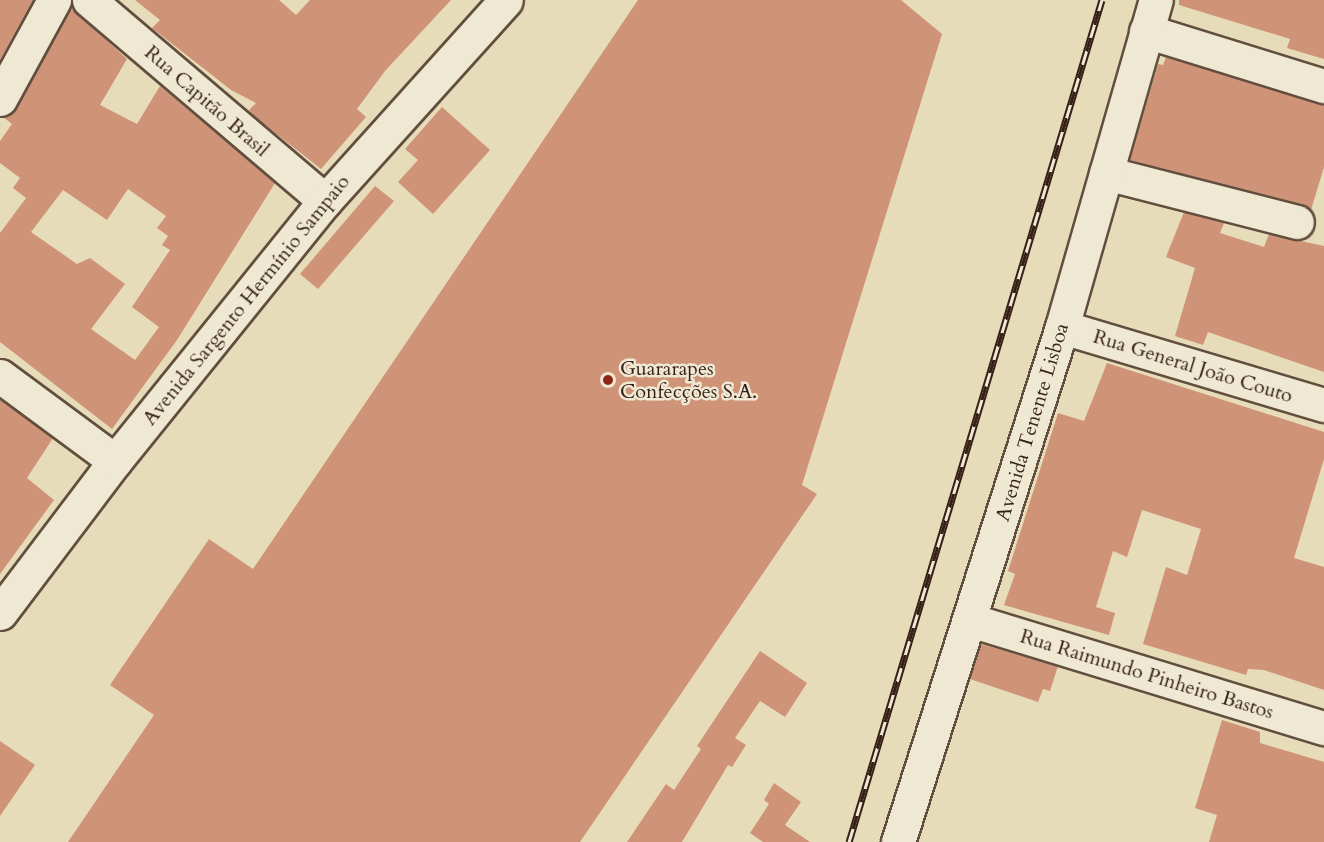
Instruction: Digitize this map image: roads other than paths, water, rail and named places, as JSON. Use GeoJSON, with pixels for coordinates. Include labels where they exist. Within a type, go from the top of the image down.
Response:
{"type":"FeatureCollection","features":[{"type":"Feature","properties":{"kind":"street"},"geometry":{"type":"LineString","coordinates":[[0,99],[54,0]]}},
{"type":"Feature","properties":{"kind":"street","name":"Avenida Sargento Hermínio Sampaio"},"geometry":{"type":"LineString","coordinates":[[0,613],[115,461],[324,201],[506,0]]}},
{"type":"Feature","properties":{"kind":"street","name":"Avenida Tenente Lisboa"},"geometry":{"type":"LineString","coordinates":[[898,842],[1062,327],[1156,0]]}},
{"type":"Feature","properties":{"kind":"street","name":"Rua Capitão Brasil"},"geometry":{"type":"LineString","coordinates":[[96,2],[324,201]]}},
{"type":"Feature","properties":{"kind":"street"},"geometry":{"type":"LineString","coordinates":[[1146,31],[1324,86]]}},
{"type":"Feature","properties":{"kind":"street"},"geometry":{"type":"LineString","coordinates":[[1106,173],[1297,222]]}},
{"type":"Feature","properties":{"kind":"street","name":"Rua General João Couto"},"geometry":{"type":"LineString","coordinates":[[1062,327],[1324,405]]}},
{"type":"Feature","properties":{"kind":"street"},"geometry":{"type":"LineString","coordinates":[[0,376],[115,461]]}},
{"type":"Feature","properties":{"kind":"street","name":"Rua Raimundo Pinheiro Bastos"},"geometry":{"type":"LineString","coordinates":[[970,620],[1324,728]]}},
{"type":"Feature","properties":{"kind":"railway"},"geometry":{"type":"LineString","coordinates":[[849,842],[1102,0]]}},
{"type":"Feature","properties":{"kind":"place","name":"Guararapes Confecções S.A."},"geometry":{"type":"Point","coordinates":[608,380]}}]}
